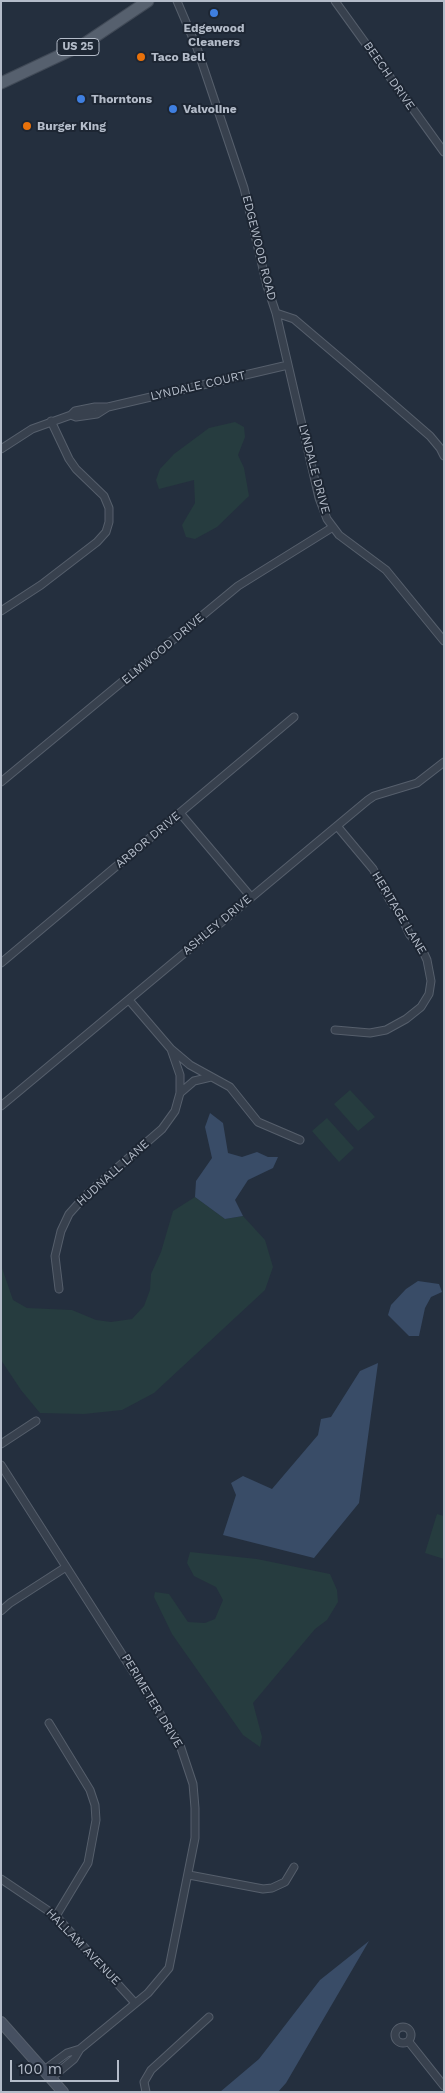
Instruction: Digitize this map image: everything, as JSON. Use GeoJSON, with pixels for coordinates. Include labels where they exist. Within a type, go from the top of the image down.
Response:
{"type":"FeatureCollection","features":[{"type":"Feature","properties":{"kind":"main road","name":"US 25"},"geometry":{"type":"LineString","coordinates":[[1,83],[84,44],[148,1]]}},
{"type":"Feature","properties":{"kind":"main road"},"geometry":{"type":"LineString","coordinates":[[2,2023],[63,2092]]}},
{"type":"Feature","properties":{"kind":"street","name":"EDGEWOOD ROAD"},"geometry":{"type":"LineString","coordinates":[[177,1],[197,48],[242,182],[267,286],[276,313],[294,319],[347,364],[430,436],[444,456]]}},
{"type":"Feature","properties":{"kind":"street","name":"BEECH DRIVE"},"geometry":{"type":"LineString","coordinates":[[335,1],[444,152]]}},
{"type":"Feature","properties":{"kind":"street","name":"LYNDALE DRIVE"},"geometry":{"type":"LineString","coordinates":[[276,313],[319,498],[327,519],[332,527],[349,544],[386,570],[444,641]]}},
{"type":"Feature","properties":{"kind":"street","name":"LYNDALE COURT"},"geometry":{"type":"LineString","coordinates":[[1,449],[32,429],[71,415],[75,411],[95,407],[108,407],[288,365]]}},
{"type":"Feature","properties":{"kind":"street"},"geometry":{"type":"LineString","coordinates":[[1,611],[41,585],[97,542],[106,532],[109,522],[109,508],[104,496],[76,469],[69,459],[51,421]]}},
{"type":"Feature","properties":{"kind":"street","name":"ELMWOOD DRIVE"},"geometry":{"type":"LineString","coordinates":[[1,782],[238,586],[332,527]]}},
{"type":"Feature","properties":{"kind":"street","name":"ARBOR DRIVE"},"geometry":{"type":"LineString","coordinates":[[1,963],[294,717]]}},
{"type":"Feature","properties":{"kind":"street","name":"ASHLEY DRIVE"},"geometry":{"type":"LineString","coordinates":[[1,1106],[374,796],[417,783],[444,762]]}},
{"type":"Feature","properties":{"kind":"street"},"geometry":{"type":"LineString","coordinates":[[180,813],[251,897]]}},
{"type":"Feature","properties":{"kind":"street","name":"HERITAGE LANE"},"geometry":{"type":"LineString","coordinates":[[335,1030],[370,1033],[386,1030],[417,1010],[429,994],[430,981],[427,960],[421,947],[410,935],[373,869],[337,826]]}},
{"type":"Feature","properties":{"kind":"street","name":"HUDNALL LANE"},"geometry":{"type":"LineString","coordinates":[[129,1000],[171,1049],[190,1065],[234,1091],[258,1122],[300,1140]]}},
{"type":"Feature","properties":{"kind":"street","name":"HUDNALL LANE"},"geometry":{"type":"LineString","coordinates":[[59,1289],[55,1256],[61,1231],[69,1214],[86,1195],[162,1129],[175,1110],[180,1093],[180,1075],[171,1049]]}},
{"type":"Feature","properties":{"kind":"street"},"geometry":{"type":"LineString","coordinates":[[180,1093],[194,1081],[211,1077]]}},
{"type":"Feature","properties":{"kind":"street"},"geometry":{"type":"LineString","coordinates":[[1,1444],[36,1421]]}},
{"type":"Feature","properties":{"kind":"street","name":"PERIMETER DRIVE"},"geometry":{"type":"LineString","coordinates":[[1,1464],[135,1672],[183,1752],[193,1784],[196,1808],[195,1838],[189,1875],[169,1968],[157,1985],[80,2049],[67,2053],[47,2074]]}},
{"type":"Feature","properties":{"kind":"street"},"geometry":{"type":"LineString","coordinates":[[1,1611],[10,1603],[66,1567]]}},
{"type":"Feature","properties":{"kind":"street"},"geometry":{"type":"LineString","coordinates":[[50,1723],[90,1790],[95,1805],[96,1820],[88,1863],[56,1916]]}},
{"type":"Feature","properties":{"kind":"street"},"geometry":{"type":"LineString","coordinates":[[189,1875],[263,1889],[272,1888],[285,1882],[294,1867]]}},
{"type":"Feature","properties":{"kind":"street","name":"HALLAM AVENUE"},"geometry":{"type":"LineString","coordinates":[[1,1879],[56,1916],[135,2003]]}},
{"type":"Feature","properties":{"kind":"street"},"geometry":{"type":"LineString","coordinates":[[146,2092],[144,2082],[151,2070],[209,2017]]}},
{"type":"Feature","properties":{"kind":"street"},"geometry":{"type":"LineString","coordinates":[[408,2042],[444,2086]]}},
{"type":"Feature","properties":{"kind":"green space"},"geometry":{"type":"Polygon","coordinates":[[[235,422],[244,427],[245,437],[238,455],[244,468],[249,496],[217,527],[195,539],[186,537],[182,525],[195,503],[194,480],[159,489],[156,480],[160,469],[174,454],[209,428],[235,422]]]}},
{"type":"Feature","properties":{"kind":"green space"},"geometry":{"type":"Polygon","coordinates":[[[350,1090],[375,1117],[358,1131],[334,1104],[350,1090]]]}},
{"type":"Feature","properties":{"kind":"green space"},"geometry":{"type":"Polygon","coordinates":[[[327,1118],[354,1148],[339,1162],[312,1131],[327,1118]]]}},
{"type":"Feature","properties":{"kind":"green space"},"geometry":{"type":"Polygon","coordinates":[[[195,1197],[225,1219],[243,1216],[265,1240],[273,1267],[265,1290],[154,1393],[122,1410],[84,1414],[40,1413],[21,1390],[1,1360],[1,1265],[13,1300],[27,1308],[72,1310],[96,1320],[111,1322],[132,1319],[144,1306],[150,1290],[151,1274],[161,1252],[173,1211],[195,1197]]]}},
{"type":"Feature","properties":{"kind":"green space"},"geometry":{"type":"Polygon","coordinates":[[[437,1514],[444,1516],[444,1559],[425,1553],[437,1514]]]}},
{"type":"Feature","properties":{"kind":"green space"},"geometry":{"type":"Polygon","coordinates":[[[190,1552],[257,1559],[330,1574],[337,1590],[338,1602],[327,1620],[315,1629],[253,1703],[262,1737],[260,1747],[243,1735],[172,1634],[154,1597],[155,1592],[169,1594],[188,1622],[205,1623],[215,1619],[223,1600],[216,1587],[194,1576],[187,1563],[190,1552]]]}},
{"type":"Feature","properties":{"kind":"water"},"geometry":{"type":"Polygon","coordinates":[[[210,1113],[223,1123],[228,1153],[242,1157],[257,1152],[268,1157],[278,1157],[273,1168],[248,1180],[235,1200],[243,1216],[225,1219],[195,1197],[196,1181],[212,1158],[205,1127],[210,1113]]]}},
{"type":"Feature","properties":{"kind":"water"},"geometry":{"type":"Polygon","coordinates":[[[418,1281],[439,1284],[442,1292],[431,1297],[425,1308],[419,1336],[409,1336],[388,1315],[391,1305],[406,1289],[418,1281]]]}},
{"type":"Feature","properties":{"kind":"water"},"geometry":{"type":"Polygon","coordinates":[[[378,1363],[359,1503],[314,1558],[223,1535],[236,1495],[231,1483],[243,1476],[272,1489],[318,1435],[321,1419],[331,1417],[360,1371],[378,1363]]]}},
{"type":"Feature","properties":{"kind":"water"},"geometry":{"type":"Polygon","coordinates":[[[369,1941],[286,2083],[278,2092],[220,2092],[259,2059],[320,1980],[369,1941]]]}},
{"type":"Feature","properties":{"kind":"place","name":"Edgewood Cleaners"},"geometry":{"type":"Point","coordinates":[214,13]}},
{"type":"Feature","properties":{"kind":"place","name":"Taco Bell"},"geometry":{"type":"Point","coordinates":[141,57]}},
{"type":"Feature","properties":{"kind":"place","name":"Thorntons"},"geometry":{"type":"Point","coordinates":[81,99]}},
{"type":"Feature","properties":{"kind":"place","name":"Valvoline"},"geometry":{"type":"Point","coordinates":[173,109]}},
{"type":"Feature","properties":{"kind":"place","name":"Burger King"},"geometry":{"type":"Point","coordinates":[27,126]}}]}
